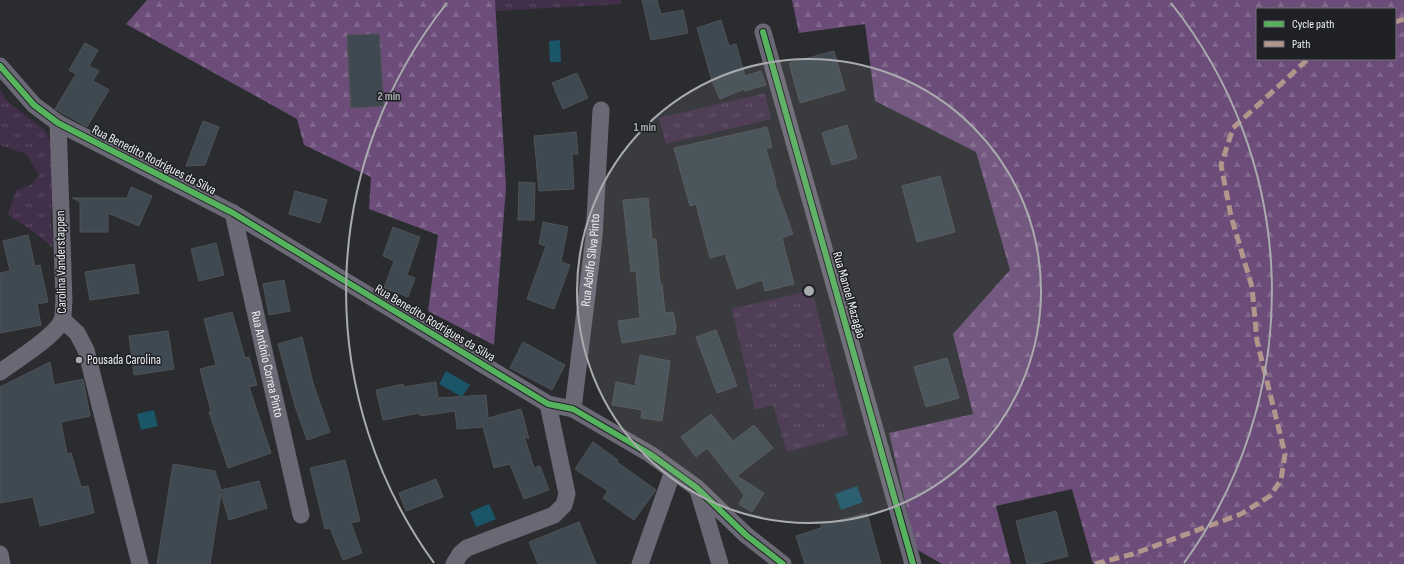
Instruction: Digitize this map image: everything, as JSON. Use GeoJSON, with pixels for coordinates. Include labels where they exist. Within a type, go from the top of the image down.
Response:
{"type":"FeatureCollection","features":[{"type":"Feature","properties":{"kind":"street","name":"Rua Manoel Mazagão"},"geometry":{"type":"LineString","coordinates":[[763,32],[913,564]]}},
{"type":"Feature","properties":{"kind":"street","name":"Rua Benedito Rodrigues da Silva"},"geometry":{"type":"LineString","coordinates":[[0,66],[34,105],[58,123],[233,214],[548,404],[573,410],[650,454],[697,488],[746,535],[783,564]]}},
{"type":"Feature","properties":{"kind":"street","name":"Rua Adolfo Silva Pinto"},"geometry":{"type":"LineString","coordinates":[[573,410],[594,237],[602,110]]}},
{"type":"Feature","properties":{"kind":"street","name":"Carolina Vanderstappen"},"geometry":{"type":"LineString","coordinates":[[0,372],[49,336],[57,329],[63,320],[64,301],[58,123]]}},
{"type":"Feature","properties":{"kind":"street","name":"Rua Antônio Correa Pinto"},"geometry":{"type":"LineString","coordinates":[[233,214],[301,515]]}},
{"type":"Feature","properties":{"kind":"street"},"geometry":{"type":"LineString","coordinates":[[63,320],[77,333],[86,350],[140,564]]}},
{"type":"Feature","properties":{"kind":"street"},"geometry":{"type":"LineString","coordinates":[[454,564],[460,554],[467,548],[554,515],[564,505],[567,494],[548,404]]}},
{"type":"Feature","properties":{"kind":"street"},"geometry":{"type":"LineString","coordinates":[[640,564],[673,471]]}},
{"type":"Feature","properties":{"kind":"street"},"geometry":{"type":"LineString","coordinates":[[697,488],[720,564]]}},
{"type":"Feature","properties":{"kind":"street"},"geometry":{"type":"LineString","coordinates":[[0,554],[2,564]]}},
{"type":"Feature","properties":{"kind":"green space"},"geometry":{"type":"Polygon","coordinates":[[[147,0],[495,0],[506,187],[494,345],[428,311],[438,235],[369,209],[371,177],[304,145],[297,119],[126,24],[147,0]]]}},
{"type":"Feature","properties":{"kind":"green space"},"geometry":{"type":"Polygon","coordinates":[[[495,0],[621,0],[622,4],[496,11],[495,0]]]}},
{"type":"Feature","properties":{"kind":"green space"},"geometry":{"type":"Polygon","coordinates":[[[792,0],[1404,0],[1404,564],[1093,564],[1072,489],[996,506],[1011,564],[942,564],[916,549],[889,433],[973,414],[953,334],[1010,270],[976,152],[875,101],[865,24],[799,33],[792,0]]]}},
{"type":"Feature","properties":{"kind":"green space"},"geometry":{"type":"Polygon","coordinates":[[[0,89],[8,102],[46,131],[54,152],[51,219],[53,248],[38,235],[8,215],[16,190],[31,185],[39,175],[26,154],[0,145],[0,89]]]}},
{"type":"Feature","properties":{"kind":"green space"},"geometry":{"type":"Polygon","coordinates":[[[765,93],[771,119],[666,144],[659,118],[765,93]]]}},
{"type":"Feature","properties":{"kind":"green space"},"geometry":{"type":"Polygon","coordinates":[[[812,290],[848,435],[787,452],[773,405],[755,410],[732,309],[812,290]]]}},
{"type":"Feature","properties":{"kind":"water"},"geometry":{"type":"Polygon","coordinates":[[[560,40],[561,62],[550,62],[549,41],[560,40]]]}},
{"type":"Feature","properties":{"kind":"water"},"geometry":{"type":"Polygon","coordinates":[[[446,371],[470,385],[462,397],[439,384],[446,371]]]}},
{"type":"Feature","properties":{"kind":"water"},"geometry":{"type":"Polygon","coordinates":[[[154,410],[158,426],[141,430],[137,414],[154,410]]]}},
{"type":"Feature","properties":{"kind":"water"},"geometry":{"type":"Polygon","coordinates":[[[857,486],[863,502],[841,510],[835,494],[857,486]]]}},
{"type":"Feature","properties":{"kind":"water"},"geometry":{"type":"Polygon","coordinates":[[[489,504],[496,519],[476,527],[470,512],[489,504]]]}},
{"type":"Feature","properties":{"kind":"building"},"geometry":{"type":"Polygon","coordinates":[[[642,0],[657,0],[661,14],[683,10],[688,33],[651,40],[642,0]]]}},
{"type":"Feature","properties":{"kind":"building"},"geometry":{"type":"Polygon","coordinates":[[[721,20],[729,46],[736,44],[745,76],[761,71],[766,85],[745,91],[744,89],[720,99],[712,81],[697,28],[721,20]]]}},
{"type":"Feature","properties":{"kind":"building"},"geometry":{"type":"Polygon","coordinates":[[[379,34],[384,106],[351,108],[347,35],[379,34]]]}},
{"type":"Feature","properties":{"kind":"building"},"geometry":{"type":"Polygon","coordinates":[[[85,43],[98,50],[89,66],[99,71],[93,81],[109,90],[87,127],[55,109],[76,74],[69,70],[85,43]]]}},
{"type":"Feature","properties":{"kind":"building"},"geometry":{"type":"Polygon","coordinates":[[[834,51],[845,90],[800,103],[789,63],[834,51]]]}},
{"type":"Feature","properties":{"kind":"building"},"geometry":{"type":"Polygon","coordinates":[[[577,73],[588,98],[563,109],[552,83],[577,73]]]}},
{"type":"Feature","properties":{"kind":"building"},"geometry":{"type":"Polygon","coordinates":[[[203,121],[219,127],[205,165],[186,166],[203,121]]]}},
{"type":"Feature","properties":{"kind":"building"},"geometry":{"type":"Polygon","coordinates":[[[847,125],[857,158],[832,165],[822,133],[847,125]]]}},
{"type":"Feature","properties":{"kind":"building"},"geometry":{"type":"Polygon","coordinates":[[[767,127],[772,147],[766,149],[776,183],[775,184],[793,234],[782,238],[794,284],[765,291],[762,280],[737,289],[725,254],[710,258],[696,204],[690,206],[674,148],[767,127]]]}},
{"type":"Feature","properties":{"kind":"building"},"geometry":{"type":"Polygon","coordinates":[[[576,132],[578,154],[572,154],[574,189],[539,191],[534,136],[576,132]]]}},
{"type":"Feature","properties":{"kind":"building"},"geometry":{"type":"Polygon","coordinates":[[[940,176],[955,232],[917,242],[902,186],[940,176]]]}},
{"type":"Feature","properties":{"kind":"building"},"geometry":{"type":"Polygon","coordinates":[[[519,182],[535,183],[534,220],[518,220],[519,182]]]}},
{"type":"Feature","properties":{"kind":"building"},"geometry":{"type":"Polygon","coordinates":[[[131,187],[152,196],[139,226],[108,213],[108,232],[80,232],[80,202],[72,198],[127,198],[131,187]]]}},
{"type":"Feature","properties":{"kind":"building"},"geometry":{"type":"Polygon","coordinates":[[[295,191],[327,200],[320,223],[289,214],[295,191]]]}},
{"type":"Feature","properties":{"kind":"building"},"geometry":{"type":"Polygon","coordinates":[[[648,198],[652,239],[656,239],[660,284],[662,284],[665,313],[673,312],[676,327],[675,334],[622,343],[618,321],[640,318],[636,271],[631,272],[623,200],[648,198]]]}},
{"type":"Feature","properties":{"kind":"building"},"geometry":{"type":"Polygon","coordinates":[[[543,222],[568,227],[561,262],[570,265],[554,309],[527,299],[546,246],[539,244],[543,222]]]}},
{"type":"Feature","properties":{"kind":"building"},"geometry":{"type":"Polygon","coordinates":[[[393,227],[420,237],[407,275],[415,278],[408,297],[384,288],[394,261],[383,256],[393,227]]]}},
{"type":"Feature","properties":{"kind":"building"},"geometry":{"type":"Polygon","coordinates":[[[28,235],[35,266],[40,265],[48,302],[37,304],[41,325],[0,333],[0,273],[10,271],[3,241],[28,235]]]}},
{"type":"Feature","properties":{"kind":"building"},"geometry":{"type":"Polygon","coordinates":[[[216,243],[224,275],[199,281],[191,249],[216,243]]]}},
{"type":"Feature","properties":{"kind":"building"},"geometry":{"type":"Polygon","coordinates":[[[134,264],[139,293],[90,300],[85,272],[134,264]]]}},
{"type":"Feature","properties":{"kind":"building"},"geometry":{"type":"Polygon","coordinates":[[[284,280],[290,311],[269,315],[263,284],[284,280]]]}},
{"type":"Feature","properties":{"kind":"building"},"geometry":{"type":"Polygon","coordinates":[[[232,312],[245,358],[249,357],[257,385],[249,387],[271,453],[228,468],[209,412],[211,411],[200,369],[216,365],[204,319],[232,312]]]}},
{"type":"Feature","properties":{"kind":"building"},"geometry":{"type":"Polygon","coordinates":[[[716,330],[737,386],[717,393],[696,337],[716,330]]]}},
{"type":"Feature","properties":{"kind":"building"},"geometry":{"type":"Polygon","coordinates":[[[168,331],[174,369],[134,375],[129,336],[168,331]]]}},
{"type":"Feature","properties":{"kind":"building"},"geometry":{"type":"Polygon","coordinates":[[[302,337],[313,383],[330,432],[307,440],[295,406],[278,344],[302,337]]]}},
{"type":"Feature","properties":{"kind":"building"},"geometry":{"type":"Polygon","coordinates":[[[523,342],[565,365],[552,390],[510,368],[523,342]]]}},
{"type":"Feature","properties":{"kind":"building"},"geometry":{"type":"Polygon","coordinates":[[[640,355],[670,361],[662,421],[641,418],[642,410],[612,405],[616,382],[635,386],[640,355]]]}},
{"type":"Feature","properties":{"kind":"building"},"geometry":{"type":"Polygon","coordinates":[[[947,358],[959,398],[926,407],[914,367],[947,358]]]}},
{"type":"Feature","properties":{"kind":"building"},"geometry":{"type":"Polygon","coordinates":[[[50,362],[54,385],[83,379],[90,416],[61,422],[67,454],[71,453],[81,487],[88,486],[94,513],[40,526],[33,497],[0,503],[0,387],[50,362]]]}},
{"type":"Feature","properties":{"kind":"building"},"geometry":{"type":"Polygon","coordinates":[[[436,382],[438,398],[486,395],[488,418],[521,409],[529,439],[524,436],[534,468],[540,466],[549,490],[524,499],[510,464],[494,468],[483,427],[457,429],[455,411],[420,416],[420,413],[383,420],[376,390],[403,384],[403,387],[436,382]]]}},
{"type":"Feature","properties":{"kind":"building"},"geometry":{"type":"Polygon","coordinates":[[[711,414],[733,441],[754,425],[773,448],[737,476],[764,493],[752,512],[739,504],[744,495],[707,448],[696,457],[681,437],[711,414]]]}},
{"type":"Feature","properties":{"kind":"building"},"geometry":{"type":"Polygon","coordinates":[[[593,442],[618,460],[617,462],[656,490],[634,520],[603,498],[608,491],[575,469],[593,442]]]}},
{"type":"Feature","properties":{"kind":"building"},"geometry":{"type":"Polygon","coordinates":[[[345,460],[360,521],[351,523],[362,553],[343,560],[330,528],[325,529],[310,468],[345,460]]]}},
{"type":"Feature","properties":{"kind":"building"},"geometry":{"type":"Polygon","coordinates":[[[173,464],[215,471],[221,490],[259,481],[267,508],[229,520],[221,494],[210,564],[157,564],[173,464]]]}},
{"type":"Feature","properties":{"kind":"building"},"geometry":{"type":"Polygon","coordinates":[[[436,479],[443,497],[406,511],[399,493],[436,479]]]}},
{"type":"Feature","properties":{"kind":"building"},"geometry":{"type":"Polygon","coordinates":[[[1056,511],[1068,556],[1038,564],[1027,564],[1016,521],[1056,511]]]}},
{"type":"Feature","properties":{"kind":"building"},"geometry":{"type":"Polygon","coordinates":[[[867,513],[881,564],[805,564],[796,536],[821,528],[821,525],[867,513]]]}},
{"type":"Feature","properties":{"kind":"building"},"geometry":{"type":"Polygon","coordinates":[[[579,522],[596,564],[538,564],[529,542],[579,522]]]}},
{"type":"Feature","properties":{"kind":"marked path"},"geometry":{"type":"LineString","coordinates":[[1396,22],[1404,19]]}},
{"type":"Feature","properties":{"kind":"marked path"},"geometry":{"type":"LineString","coordinates":[[1095,564],[1133,554],[1241,514],[1270,496],[1281,480],[1285,454],[1257,341],[1252,287],[1231,216],[1221,165],[1233,128],[1307,60]]}},
{"type":"Feature","properties":{"kind":"cycle path"},"geometry":{"type":"LineString","coordinates":[[763,32],[913,564]]}},
{"type":"Feature","properties":{"kind":"cycle path"},"geometry":{"type":"LineString","coordinates":[[0,66],[34,105],[58,123],[233,213],[548,404],[573,409],[650,454],[697,488],[746,535],[783,564]]}},
{"type":"Feature","properties":{"kind":"place","name":"Pousada Carolina"},"geometry":{"type":"Point","coordinates":[79,360]}}]}
